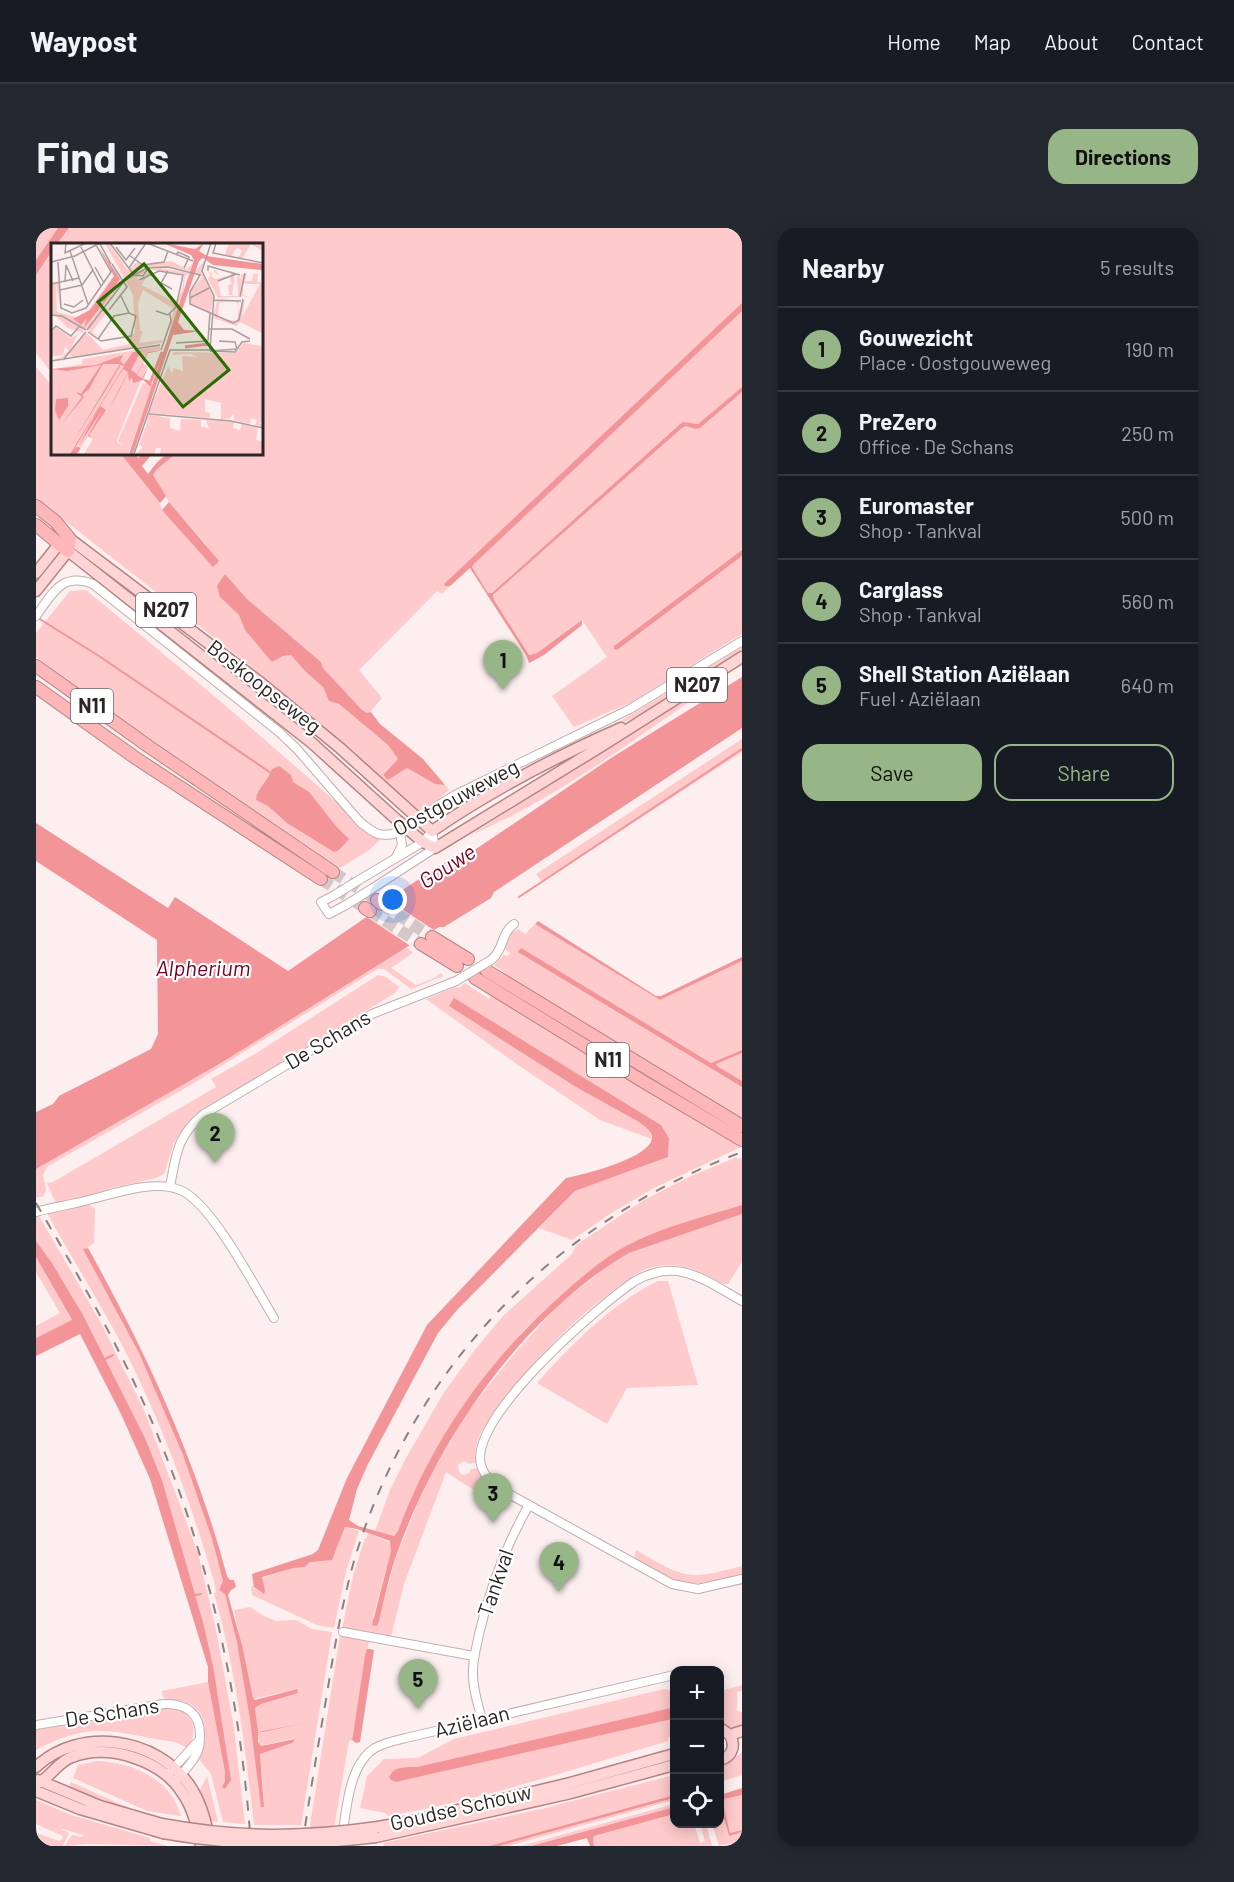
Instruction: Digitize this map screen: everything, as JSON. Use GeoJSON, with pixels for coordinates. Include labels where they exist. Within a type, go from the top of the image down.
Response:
{"type":"FeatureCollection","features":[{"type":"Feature","properties":{"kind":"highway"},"geometry":{"type":"LineString","coordinates":[[36,506],[56,522],[66,545]]}},
{"type":"Feature","properties":{"kind":"highway"},"geometry":{"type":"LineString","coordinates":[[36,525],[66,545]]}},
{"type":"Feature","properties":{"kind":"highway","name":"N11"},"geometry":{"type":"LineString","coordinates":[[36,666],[157,753],[333,872]]}},
{"type":"Feature","properties":{"kind":"highway","name":"N11"},"geometry":{"type":"LineString","coordinates":[[36,687],[137,759],[321,879]]}},
{"type":"Feature","properties":{"kind":"highway"},"geometry":{"type":"LineString","coordinates":[[432,937],[468,959]]}},
{"type":"Feature","properties":{"kind":"highway"},"geometry":{"type":"LineString","coordinates":[[421,944],[457,966]]}},
{"type":"Feature","properties":{"kind":"highway","name":"N11"},"geometry":{"type":"LineString","coordinates":[[489,965],[742,1126]]}},
{"type":"Feature","properties":{"kind":"highway","name":"N11"},"geometry":{"type":"LineString","coordinates":[[475,978],[634,1077],[742,1140]]}},
{"type":"Feature","properties":{"kind":"main road"},"geometry":{"type":"LineString","coordinates":[[36,573],[66,545]]}},
{"type":"Feature","properties":{"kind":"main road"},"geometry":{"type":"LineString","coordinates":[[38,588],[66,545]]}},
{"type":"Feature","properties":{"kind":"main road","name":"Boskoopseweg"},"geometry":{"type":"LineString","coordinates":[[66,545],[261,683],[340,748],[432,831]]}},
{"type":"Feature","properties":{"kind":"main road","name":"Boskoopseweg"},"geometry":{"type":"LineString","coordinates":[[66,545],[312,743],[401,826],[435,848]]}},
{"type":"Feature","properties":{"kind":"main road","name":"N207"},"geometry":{"type":"LineString","coordinates":[[435,848],[742,657]]}},
{"type":"Feature","properties":{"kind":"main road","name":"N207"},"geometry":{"type":"LineString","coordinates":[[432,831],[491,794],[573,749],[651,714]]}},
{"type":"Feature","properties":{"kind":"main road"},"geometry":{"type":"LineString","coordinates":[[419,818],[428,821],[446,821]]}},
{"type":"Feature","properties":{"kind":"main road"},"geometry":{"type":"LineString","coordinates":[[724,1731],[730,1735],[737,1749],[724,1758]]}},
{"type":"Feature","properties":{"kind":"main road"},"geometry":{"type":"LineString","coordinates":[[730,1735],[742,1731]]}},
{"type":"Feature","properties":{"kind":"main road"},"geometry":{"type":"LineString","coordinates":[[36,1767],[47,1757],[63,1749],[92,1742],[141,1748],[196,1796],[204,1813],[210,1846]]}},
{"type":"Feature","properties":{"kind":"main road"},"geometry":{"type":"LineString","coordinates":[[37,1784],[54,1772],[63,1761],[80,1755],[119,1754],[134,1758],[174,1775],[192,1810],[201,1846]]}},
{"type":"Feature","properties":{"kind":"main road","name":"Goudse Schouw"},"geometry":{"type":"LineString","coordinates":[[377,1832],[670,1755]]}},
{"type":"Feature","properties":{"kind":"main road","name":"Goudse Schouw"},"geometry":{"type":"LineString","coordinates":[[37,1784],[80,1809],[162,1828],[196,1839],[255,1844],[326,1843],[571,1793],[670,1767]]}},
{"type":"Feature","properties":{"kind":"street","name":"Oostgouweweg"},"geometry":{"type":"LineString","coordinates":[[36,616],[64,582],[74,579],[93,584],[279,732],[366,827],[382,836],[393,834],[401,826],[419,818],[455,795],[630,709],[742,641]]}},
{"type":"Feature","properties":{"kind":"street"},"geometry":{"type":"LineString","coordinates":[[396,858],[402,845],[401,826]]}},
{"type":"Feature","properties":{"kind":"street"},"geometry":{"type":"LineString","coordinates":[[432,831],[435,848],[373,902],[346,905],[329,914],[321,902],[423,842],[432,831]]}},
{"type":"Feature","properties":{"kind":"street","name":"De Schans"},"geometry":{"type":"LineString","coordinates":[[170,1186],[180,1140],[194,1122],[204,1114],[368,1016],[456,981],[489,965],[499,952],[508,928],[514,924]]}},
{"type":"Feature","properties":{"kind":"street"},"geometry":{"type":"LineString","coordinates":[[36,1212],[144,1188],[170,1186],[187,1193],[207,1212],[274,1318]]}},
{"type":"Feature","properties":{"kind":"street"},"geometry":{"type":"LineString","coordinates":[[742,1301],[694,1274],[682,1271],[662,1270],[635,1281],[575,1329],[519,1388],[492,1424],[481,1445],[481,1464],[488,1478],[496,1486],[672,1584],[698,1589],[742,1578]]}},
{"type":"Feature","properties":{"kind":"street","name":"Tankval"},"geometry":{"type":"LineString","coordinates":[[482,1720],[474,1688],[472,1670],[474,1656],[499,1567],[529,1505]]}},
{"type":"Feature","properties":{"kind":"street"},"geometry":{"type":"LineString","coordinates":[[343,1632],[474,1656]]}},
{"type":"Feature","properties":{"kind":"street","name":"Aziëlaan"},"geometry":{"type":"LineString","coordinates":[[341,1846],[354,1773],[369,1753],[387,1743],[670,1675]]}},
{"type":"Feature","properties":{"kind":"street","name":"De Schans"},"geometry":{"type":"LineString","coordinates":[[36,1725],[164,1704],[185,1706],[196,1716],[200,1739],[195,1758],[174,1775]]}},
{"type":"Feature","properties":{"kind":"shaded area"},"geometry":{"type":"Polygon","coordinates":[[[36,228],[58,228],[36,260],[36,228]]]}},
{"type":"Feature","properties":{"kind":"shaded area"},"geometry":{"type":"Polygon","coordinates":[[[69,228],[742,228],[742,303],[444,584],[450,586],[442,594],[437,591],[359,670],[382,698],[367,714],[323,668],[321,662],[247,599],[225,574],[220,597],[239,615],[272,662],[283,656],[291,655],[323,687],[329,701],[339,704],[388,745],[398,759],[383,775],[388,780],[407,768],[435,784],[445,785],[449,790],[436,802],[419,811],[263,676],[36,498],[36,367],[51,385],[51,454],[121,454],[160,503],[162,510],[209,548],[169,502],[153,475],[176,454],[262,454],[262,243],[58,243],[69,228]]]}},
{"type":"Feature","properties":{"kind":"shaded area"},"geometry":{"type":"Polygon","coordinates":[[[51,252],[51,372],[36,353],[36,275],[51,252]]]}},
{"type":"Feature","properties":{"kind":"shaded area"},"geometry":{"type":"Polygon","coordinates":[[[742,311],[742,387],[698,424],[683,422],[679,425],[492,593],[488,593],[472,567],[474,564],[742,311]]]}},
{"type":"Feature","properties":{"kind":"shaded area"},"geometry":{"type":"Polygon","coordinates":[[[742,392],[742,550],[614,646],[617,650],[742,556],[742,634],[632,702],[574,727],[552,696],[607,657],[582,620],[537,653],[529,655],[493,595],[682,428],[700,427],[742,392]]]}},
{"type":"Feature","properties":{"kind":"shaded area"},"geometry":{"type":"Polygon","coordinates":[[[86,590],[219,700],[380,840],[368,851],[340,868],[124,721],[36,657],[36,633],[70,591],[86,590]]]}},
{"type":"Feature","properties":{"kind":"shaded area"},"geometry":{"type":"Polygon","coordinates":[[[742,647],[742,654],[645,713],[606,730],[742,647]]]}},
{"type":"Feature","properties":{"kind":"shaded area"},"geometry":{"type":"Polygon","coordinates":[[[721,680],[567,784],[503,820],[469,836],[698,692],[721,680]]]}},
{"type":"Feature","properties":{"kind":"shaded area"},"geometry":{"type":"Polygon","coordinates":[[[742,739],[742,752],[542,882],[536,874],[742,739]]]}},
{"type":"Feature","properties":{"kind":"shaded area"},"geometry":{"type":"Polygon","coordinates":[[[535,924],[660,1000],[742,961],[742,1050],[711,1063],[521,949],[519,952],[742,1087],[742,1120],[503,975],[504,972],[494,965],[504,955],[508,956],[510,953],[505,949],[508,937],[518,929],[525,934],[535,924]]]}},
{"type":"Feature","properties":{"kind":"shaded area"},"geometry":{"type":"Polygon","coordinates":[[[406,947],[413,953],[391,968],[416,985],[441,973],[443,976],[411,989],[384,969],[377,969],[189,1086],[48,1166],[43,1175],[46,1189],[44,1196],[36,1198],[36,1169],[221,1063],[406,947]]]}},
{"type":"Feature","properties":{"kind":"shaded area"},"geometry":{"type":"Polygon","coordinates":[[[378,975],[386,977],[399,987],[395,993],[192,1118],[174,1143],[164,1174],[57,1206],[47,1183],[53,1182],[216,1087],[211,1079],[255,1054],[378,975]]]}},
{"type":"Feature","properties":{"kind":"shaded area"},"geometry":{"type":"Polygon","coordinates":[[[465,983],[489,999],[492,995],[741,1147],[654,1188],[572,1240],[539,1228],[575,1191],[668,1157],[669,1138],[661,1125],[454,999],[450,1006],[576,1087],[639,1122],[649,1129],[652,1139],[600,1120],[426,999],[456,987],[459,988],[465,983]]]}},
{"type":"Feature","properties":{"kind":"shaded area"},"geometry":{"type":"Polygon","coordinates":[[[742,1053],[742,1081],[716,1064],[742,1053]]]}},
{"type":"Feature","properties":{"kind":"shaded area"},"geometry":{"type":"Polygon","coordinates":[[[737,1157],[737,1159],[742,1158],[742,1205],[665,1230],[625,1247],[566,1291],[522,1332],[448,1429],[412,1496],[398,1531],[392,1537],[375,1531],[390,1490],[443,1394],[503,1316],[572,1254],[576,1245],[644,1200],[691,1176],[737,1157]]]}},
{"type":"Feature","properties":{"kind":"shaded area"},"geometry":{"type":"Polygon","coordinates":[[[88,1204],[95,1209],[94,1243],[84,1250],[139,1353],[183,1455],[212,1539],[223,1581],[219,1590],[225,1594],[237,1643],[263,1808],[260,1754],[292,1743],[294,1738],[260,1746],[257,1734],[264,1732],[257,1731],[255,1708],[298,1692],[296,1689],[253,1699],[234,1610],[250,1607],[276,1621],[296,1620],[312,1629],[332,1632],[301,1825],[254,1825],[234,1679],[214,1593],[216,1592],[214,1581],[197,1528],[148,1398],[104,1312],[47,1213],[88,1204]]]}},
{"type":"Feature","properties":{"kind":"shaded area"},"geometry":{"type":"Polygon","coordinates":[[[742,1214],[742,1262],[728,1284],[723,1284],[682,1266],[664,1265],[643,1270],[598,1302],[550,1346],[521,1379],[483,1429],[476,1445],[476,1462],[470,1464],[464,1461],[458,1465],[459,1472],[463,1475],[477,1468],[488,1486],[483,1496],[446,1472],[404,1584],[391,1637],[342,1629],[353,1576],[368,1533],[391,1543],[391,1551],[373,1617],[377,1626],[395,1560],[431,1475],[466,1414],[510,1359],[558,1305],[612,1263],[629,1253],[742,1214]]]}},
{"type":"Feature","properties":{"kind":"shaded area"},"geometry":{"type":"Polygon","coordinates":[[[39,1216],[101,1323],[144,1410],[198,1553],[216,1630],[234,1728],[245,1824],[223,1822],[211,1774],[198,1758],[205,1734],[205,1726],[199,1712],[185,1702],[166,1699],[163,1696],[162,1691],[208,1682],[225,1772],[225,1783],[229,1785],[203,1622],[162,1480],[145,1438],[83,1315],[36,1241],[36,1217],[39,1216]]]}},
{"type":"Feature","properties":{"kind":"shaded area"},"geometry":{"type":"Polygon","coordinates":[[[36,1257],[72,1321],[36,1338],[36,1326],[60,1313],[36,1272],[36,1257]]]}},
{"type":"Feature","properties":{"kind":"shaded area"},"geometry":{"type":"Polygon","coordinates":[[[658,1281],[668,1281],[698,1385],[627,1388],[607,1424],[537,1383],[578,1340],[608,1313],[658,1281]]]}},
{"type":"Feature","properties":{"kind":"shaded area"},"geometry":{"type":"Polygon","coordinates":[[[345,1527],[359,1531],[346,1571],[334,1628],[317,1625],[252,1595],[251,1587],[254,1585],[254,1588],[262,1593],[265,1591],[261,1578],[305,1567],[310,1562],[334,1555],[345,1527]]]}},
{"type":"Feature","properties":{"kind":"shaded area"},"geometry":{"type":"Polygon","coordinates":[[[636,1550],[665,1566],[686,1574],[709,1574],[742,1566],[742,1574],[710,1582],[687,1583],[666,1576],[637,1560],[634,1557],[636,1550]]]}},
{"type":"Feature","properties":{"kind":"shaded area"},"geometry":{"type":"Polygon","coordinates":[[[340,1635],[369,1640],[331,1846],[308,1846],[310,1825],[340,1635]]]}},
{"type":"Feature","properties":{"kind":"shaded area"},"geometry":{"type":"Polygon","coordinates":[[[742,1685],[742,1691],[737,1692],[737,1711],[742,1712],[742,1728],[732,1728],[724,1724],[724,1690],[742,1685]]]}},
{"type":"Feature","properties":{"kind":"shaded area"},"geometry":{"type":"Polygon","coordinates":[[[664,1689],[670,1690],[670,1708],[417,1767],[400,1768],[390,1773],[389,1777],[396,1782],[670,1719],[668,1741],[529,1783],[424,1809],[388,1816],[385,1813],[360,1808],[367,1776],[384,1759],[418,1758],[454,1739],[664,1689]]]}},
{"type":"Feature","properties":{"kind":"shaded area"},"geometry":{"type":"Polygon","coordinates":[[[170,1708],[184,1713],[192,1722],[193,1735],[187,1748],[169,1741],[118,1732],[92,1731],[66,1737],[36,1750],[36,1730],[170,1708]]]}},
{"type":"Feature","properties":{"kind":"shaded area"},"geometry":{"type":"Polygon","coordinates":[[[742,1752],[742,1775],[724,1781],[724,1763],[742,1752]]]}},
{"type":"Feature","properties":{"kind":"shaded area"},"geometry":{"type":"Polygon","coordinates":[[[97,1761],[124,1765],[149,1775],[169,1792],[181,1816],[147,1811],[73,1778],[78,1765],[97,1761]]]}},
{"type":"Feature","properties":{"kind":"shaded area"},"geometry":{"type":"Polygon","coordinates":[[[207,1776],[218,1822],[209,1821],[200,1790],[207,1776]]]}},
{"type":"Feature","properties":{"kind":"shaded area"},"geometry":{"type":"Polygon","coordinates":[[[670,1776],[670,1796],[489,1846],[384,1846],[383,1843],[541,1809],[670,1776]]]}},
{"type":"Feature","properties":{"kind":"shaded area"},"geometry":{"type":"Polygon","coordinates":[[[71,1782],[136,1811],[69,1787],[71,1782]]]}},
{"type":"Feature","properties":{"kind":"shaded area"},"geometry":{"type":"Polygon","coordinates":[[[742,1795],[742,1830],[730,1833],[724,1807],[725,1799],[742,1795]]]}},
{"type":"Feature","properties":{"kind":"shaded area"},"geometry":{"type":"Polygon","coordinates":[[[670,1799],[670,1801],[508,1846],[499,1846],[670,1799]]]}},
{"type":"Feature","properties":{"kind":"shaded area"},"geometry":{"type":"Polygon","coordinates":[[[36,1800],[71,1815],[150,1838],[150,1841],[168,1846],[86,1844],[65,1846],[72,1835],[82,1837],[83,1835],[63,1829],[69,1833],[63,1846],[46,1846],[44,1842],[36,1838],[36,1833],[59,1841],[63,1836],[36,1824],[36,1800]]]}},
{"type":"Feature","properties":{"kind":"shaded area"},"geometry":{"type":"Polygon","coordinates":[[[670,1805],[670,1808],[531,1846],[521,1846],[670,1805]]]}},
{"type":"Feature","properties":{"kind":"shaded area"},"geometry":{"type":"Polygon","coordinates":[[[670,1815],[670,1828],[695,1828],[700,1843],[705,1841],[701,1828],[707,1828],[712,1846],[594,1846],[594,1836],[670,1815]]]}},
{"type":"Feature","properties":{"kind":"shaded area"},"geometry":{"type":"Polygon","coordinates":[[[724,1820],[728,1835],[742,1832],[742,1841],[719,1846],[713,1828],[724,1828],[724,1820]]]}},
{"type":"Feature","properties":{"kind":"water"},"geometry":{"type":"Polygon","coordinates":[[[58,228],[69,228],[58,243],[51,243],[51,252],[36,275],[36,260],[58,228]]]}},
{"type":"Feature","properties":{"kind":"water"},"geometry":{"type":"Polygon","coordinates":[[[742,303],[742,311],[472,567],[488,593],[492,593],[679,425],[683,422],[698,424],[742,387],[742,392],[700,428],[686,426],[682,428],[493,595],[529,655],[537,653],[582,620],[582,625],[544,655],[529,663],[470,568],[450,586],[444,584],[742,303]]]}},
{"type":"Feature","properties":{"kind":"water"},"geometry":{"type":"Polygon","coordinates":[[[121,454],[135,454],[138,458],[143,454],[152,454],[142,466],[148,474],[163,457],[176,454],[153,475],[166,496],[160,503],[121,454]]]}},
{"type":"Feature","properties":{"kind":"water"},"geometry":{"type":"Polygon","coordinates":[[[169,502],[219,561],[213,567],[162,510],[169,502]]]}},
{"type":"Feature","properties":{"kind":"water"},"geometry":{"type":"Polygon","coordinates":[[[742,550],[742,556],[617,650],[614,649],[614,646],[742,550]]]}},
{"type":"Feature","properties":{"kind":"water"},"geometry":{"type":"Polygon","coordinates":[[[225,574],[247,599],[321,662],[323,668],[362,710],[367,713],[371,712],[380,724],[423,759],[445,785],[435,784],[407,768],[388,780],[383,775],[398,759],[388,745],[339,704],[329,701],[323,687],[291,655],[283,656],[272,662],[245,630],[239,615],[220,597],[217,586],[225,574]]]}},
{"type":"Feature","properties":{"kind":"water"},"geometry":{"type":"Polygon","coordinates":[[[742,677],[742,728],[494,892],[491,898],[444,927],[439,927],[221,1063],[36,1169],[36,1112],[53,1104],[59,1096],[151,1049],[158,1034],[157,940],[36,861],[36,823],[168,908],[175,897],[288,971],[383,908],[394,899],[393,896],[464,850],[473,851],[611,758],[742,677]]]}},
{"type":"Feature","properties":{"kind":"water"},"geometry":{"type":"Polygon","coordinates":[[[279,766],[291,775],[293,782],[309,792],[349,839],[339,850],[334,852],[287,823],[268,806],[256,800],[258,791],[272,769],[279,766]]]}},
{"type":"Feature","properties":{"kind":"water"},"geometry":{"type":"Polygon","coordinates":[[[538,921],[656,996],[661,996],[742,957],[742,961],[660,1000],[535,924],[538,921]]]}},
{"type":"Feature","properties":{"kind":"water"},"geometry":{"type":"Polygon","coordinates":[[[521,948],[711,1063],[742,1050],[742,1053],[716,1064],[742,1081],[742,1087],[518,952],[521,948]]]}},
{"type":"Feature","properties":{"kind":"water"},"geometry":{"type":"Polygon","coordinates":[[[454,998],[661,1125],[669,1138],[668,1157],[575,1191],[457,1310],[438,1333],[368,1464],[357,1489],[349,1520],[358,1526],[394,1536],[428,1463],[467,1400],[489,1370],[539,1315],[595,1266],[626,1246],[668,1228],[742,1205],[742,1214],[629,1253],[590,1279],[552,1311],[518,1347],[486,1386],[433,1471],[412,1515],[395,1559],[377,1626],[372,1625],[391,1551],[390,1541],[345,1527],[332,1560],[310,1562],[305,1567],[262,1577],[264,1594],[254,1587],[252,1574],[313,1554],[318,1550],[347,1478],[427,1325],[566,1178],[631,1158],[650,1144],[652,1136],[639,1122],[576,1087],[449,1006],[454,998]]]}},
{"type":"Feature","properties":{"kind":"water"},"geometry":{"type":"Polygon","coordinates":[[[36,1241],[83,1315],[145,1438],[162,1480],[203,1622],[213,1666],[231,1780],[225,1789],[222,1787],[225,1772],[208,1682],[208,1667],[150,1479],[121,1414],[80,1334],[36,1356],[36,1338],[72,1320],[36,1257],[36,1241]]]}},
{"type":"Feature","properties":{"kind":"water"},"geometry":{"type":"Polygon","coordinates":[[[88,1248],[130,1327],[168,1408],[200,1490],[227,1576],[230,1580],[234,1580],[236,1587],[228,1595],[242,1645],[253,1698],[255,1700],[297,1689],[298,1693],[261,1704],[255,1708],[258,1732],[305,1723],[258,1733],[258,1742],[261,1746],[295,1739],[292,1743],[260,1754],[264,1807],[261,1807],[250,1719],[237,1643],[225,1594],[219,1590],[223,1581],[212,1539],[183,1455],[139,1353],[83,1249],[88,1248]]]}},
{"type":"Feature","properties":{"kind":"water"},"geometry":{"type":"Polygon","coordinates":[[[367,1649],[374,1650],[360,1742],[356,1743],[352,1740],[365,1656],[367,1649]]]}},
{"type":"Feature","properties":{"kind":"water"},"geometry":{"type":"Polygon","coordinates":[[[670,1708],[670,1719],[396,1782],[389,1777],[391,1773],[401,1768],[417,1767],[670,1708]]]}},
{"type":"Feature","properties":{"kind":"water"},"geometry":{"type":"Polygon","coordinates":[[[742,1788],[742,1795],[724,1801],[724,1794],[742,1788]]]}},
{"type":"Feature","properties":{"kind":"water"},"geometry":{"type":"Polygon","coordinates":[[[670,1796],[670,1799],[499,1846],[489,1846],[670,1796]]]}},
{"type":"Feature","properties":{"kind":"water"},"geometry":{"type":"Polygon","coordinates":[[[724,1807],[730,1833],[742,1830],[742,1832],[729,1836],[724,1819],[724,1807]]]}},
{"type":"Feature","properties":{"kind":"water"},"geometry":{"type":"Polygon","coordinates":[[[670,1808],[670,1815],[594,1836],[594,1846],[590,1846],[587,1838],[557,1846],[531,1846],[670,1808]]]}},
{"type":"Feature","properties":{"kind":"pier"},"geometry":{"type":"Polygon","coordinates":[[[388,900],[437,932],[412,947],[364,915],[388,900]]]}},
{"type":"Feature","properties":{"kind":"waterway"},"geometry":{"type":"LineString","coordinates":[[38,618],[99,656],[271,773]]}},
{"type":"Feature","properties":{"kind":"waterway"},"geometry":{"type":"LineString","coordinates":[[519,897],[742,749]]}},
{"type":"Feature","properties":{"kind":"waterway"},"geometry":{"type":"LineString","coordinates":[[105,1359],[113,1355]]}},
{"type":"Feature","properties":{"kind":"waterway"},"geometry":{"type":"LineString","coordinates":[[195,1595],[201,1594]]}},
{"type":"Feature","properties":{"kind":"tunnel"},"geometry":{"type":"LineString","coordinates":[[333,872],[377,900]]}},
{"type":"Feature","properties":{"kind":"tunnel"},"geometry":{"type":"LineString","coordinates":[[321,879],[365,908]]}},
{"type":"Feature","properties":{"kind":"tunnel"},"geometry":{"type":"LineString","coordinates":[[382,904],[432,937]]}},
{"type":"Feature","properties":{"kind":"tunnel"},"geometry":{"type":"LineString","coordinates":[[370,911],[421,944]]}},
{"type":"Feature","properties":{"kind":"railway"},"geometry":{"type":"LineString","coordinates":[[302,1846],[335,1643],[354,1561],[379,1491],[412,1426],[453,1365],[499,1310],[552,1261],[610,1218],[674,1182],[742,1152]]}},
{"type":"Feature","properties":{"kind":"railway"},"geometry":{"type":"LineString","coordinates":[[36,1203],[127,1367],[153,1424],[191,1526],[220,1631],[231,1684],[251,1846]]}},
{"type":"Feature","properties":{"kind":"place","name":"Gouwezicht"},"geometry":{"type":"Point","coordinates":[503,690]}},
{"type":"Feature","properties":{"kind":"place","name":"PreZero"},"geometry":{"type":"Point","coordinates":[215,1163]}},
{"type":"Feature","properties":{"kind":"place","name":"Euromaster"},"geometry":{"type":"Point","coordinates":[493,1523]}},
{"type":"Feature","properties":{"kind":"place","name":"Carglass"},"geometry":{"type":"Point","coordinates":[559,1592]}},
{"type":"Feature","properties":{"kind":"place","name":"Shell Station Aziëlaan"},"geometry":{"type":"Point","coordinates":[418,1709]}},
{"type":"Feature","properties":{"kind":"water label","name":"Gouwe"},"geometry":{"type":"Point","coordinates":[447,866]}},
{"type":"Feature","properties":{"kind":"water label","name":"Alpherium"},"geometry":{"type":"Point","coordinates":[203,968]}}]}
